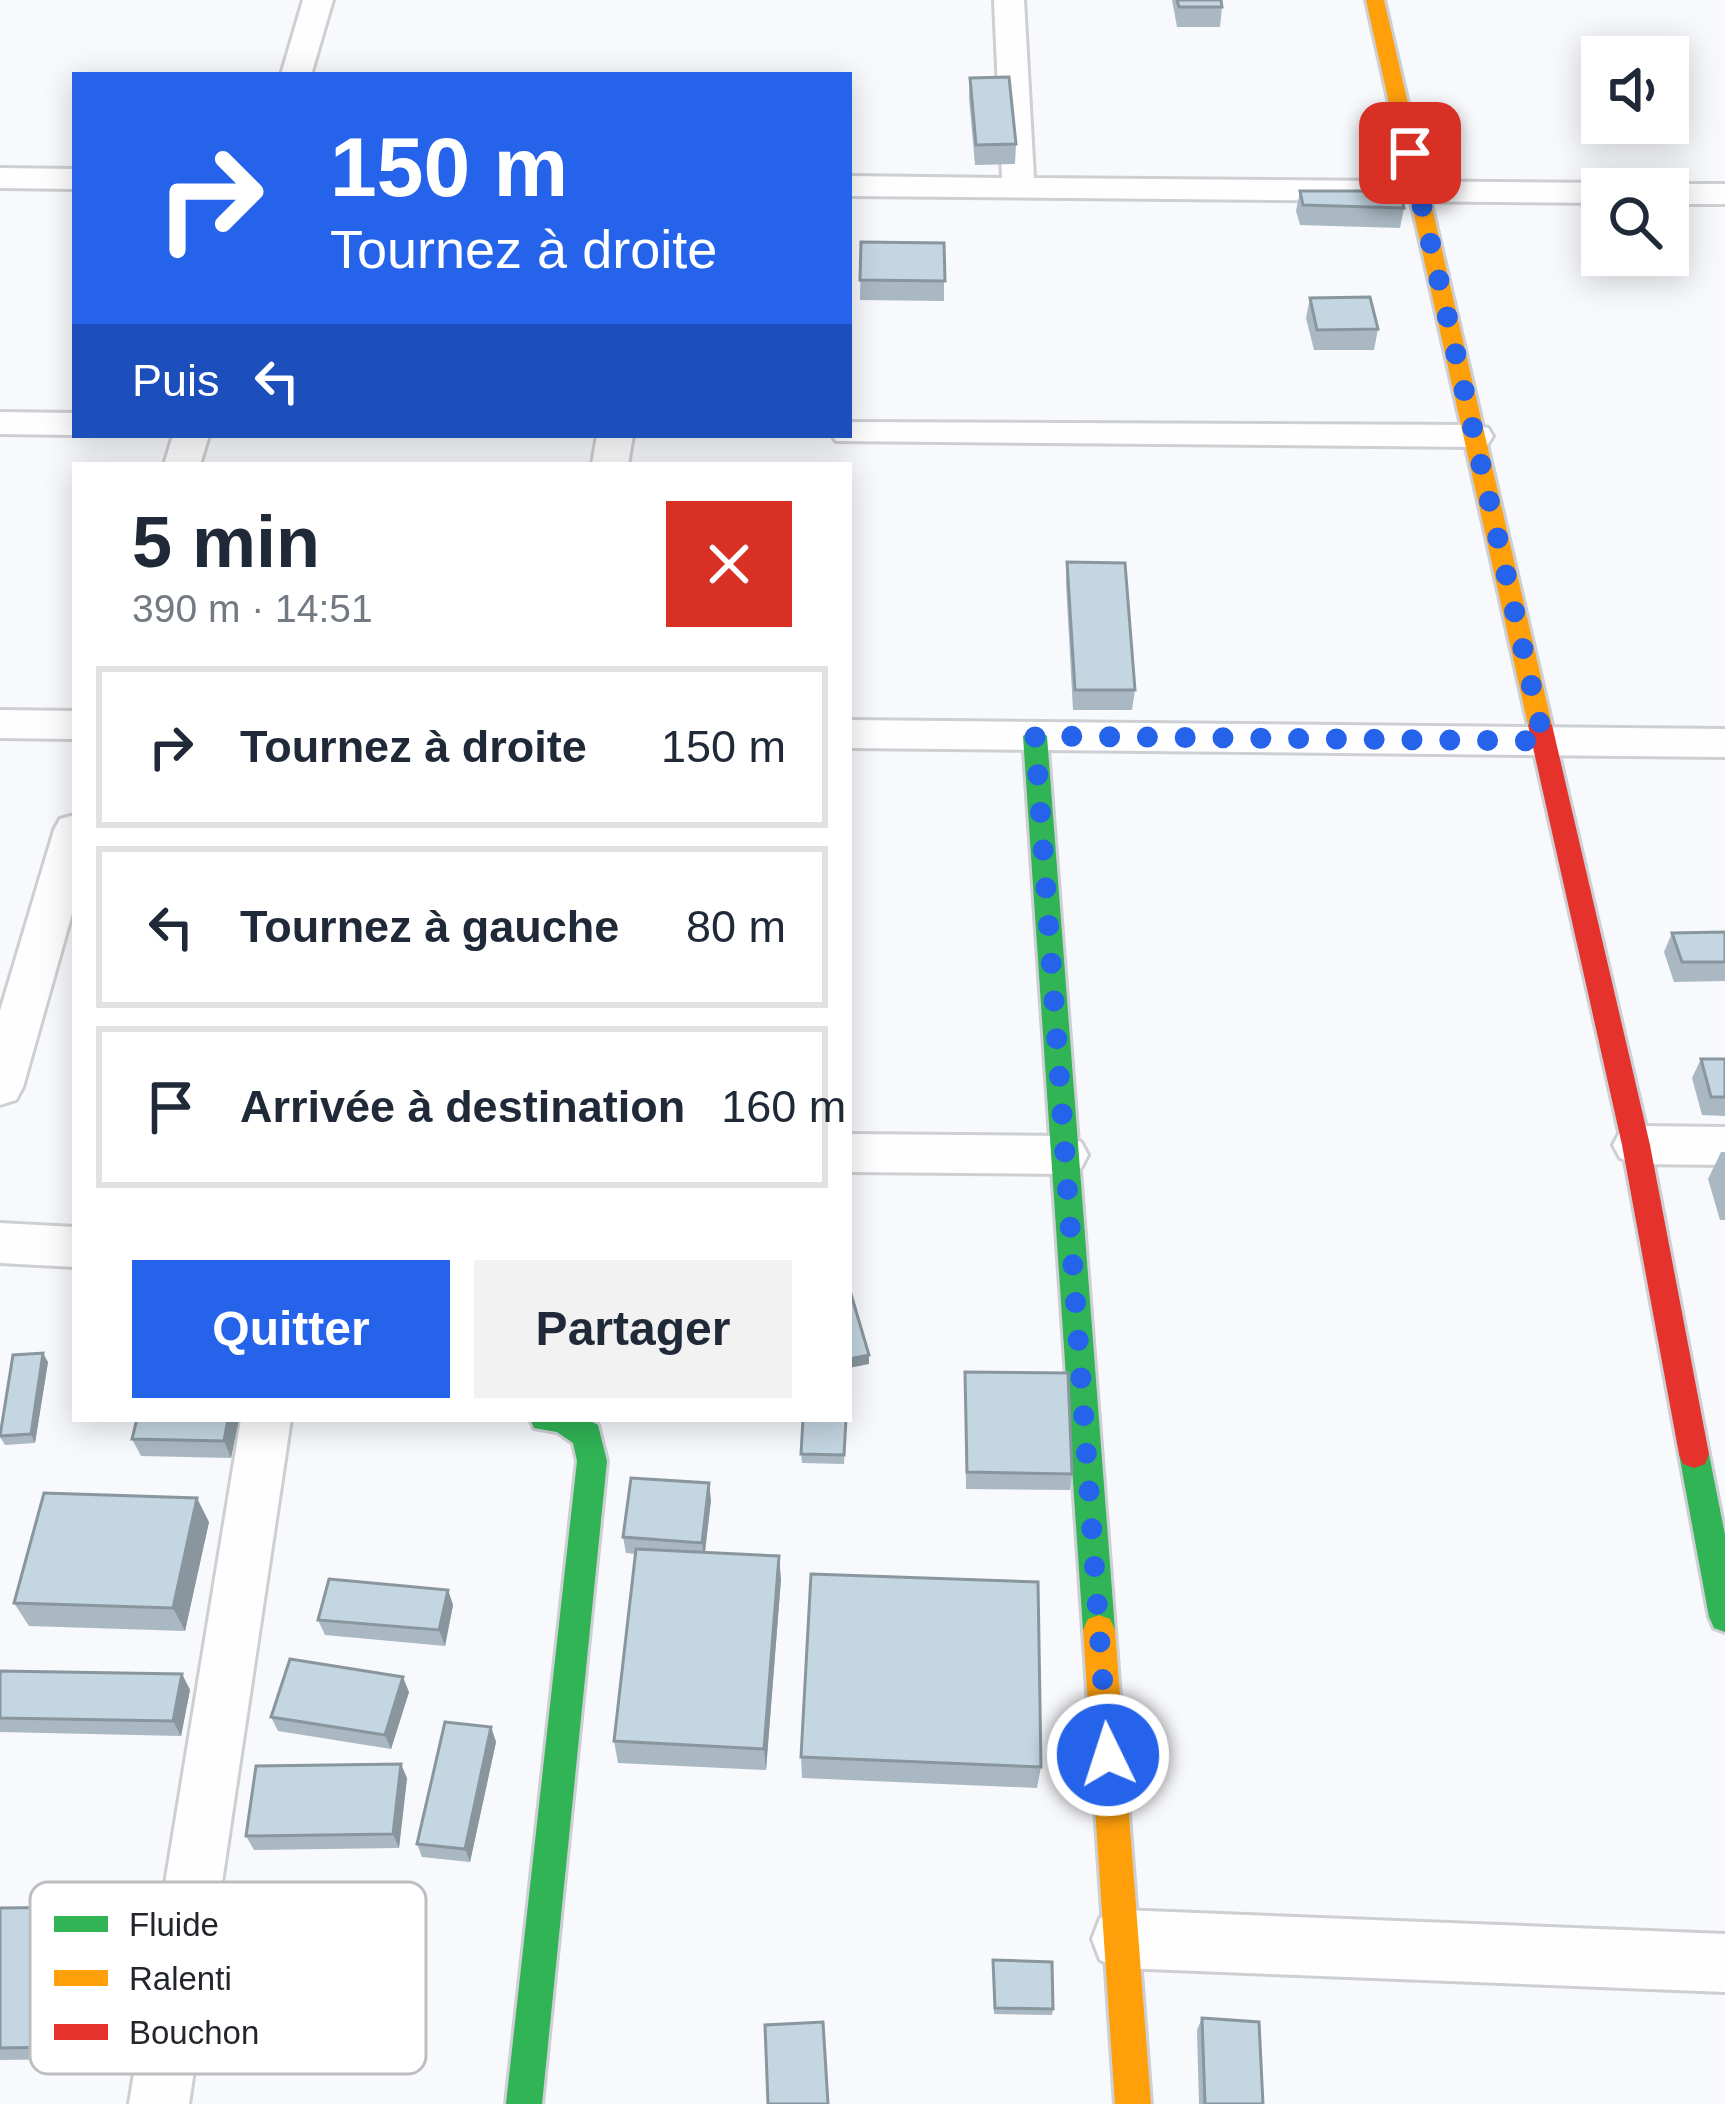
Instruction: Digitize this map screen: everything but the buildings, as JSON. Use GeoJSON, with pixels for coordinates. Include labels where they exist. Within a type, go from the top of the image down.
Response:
{"type":"FeatureCollection","features":[{"type":"Feature","properties":{"kind":"street"},"geometry":{"type":"LineString","coordinates":[[297,72],[318,0]]}},
{"type":"Feature","properties":{"kind":"street"},"geometry":{"type":"LineString","coordinates":[[1009,0],[1018,188]]}},
{"type":"Feature","properties":{"kind":"street"},"geometry":{"type":"LineString","coordinates":[[1375,0],[1636,1145],[1725,1618]]}},
{"type":"Feature","properties":{"kind":"street"},"geometry":{"type":"LineString","coordinates":[[0,178],[72,179]]}},
{"type":"Feature","properties":{"kind":"street"},"geometry":{"type":"LineString","coordinates":[[852,186],[1581,193]]}},
{"type":"Feature","properties":{"kind":"street"},"geometry":{"type":"LineString","coordinates":[[1689,194],[1725,194]]}},
{"type":"Feature","properties":{"kind":"street"},"geometry":{"type":"LineString","coordinates":[[0,422],[72,424]]}},
{"type":"Feature","properties":{"kind":"street"},"geometry":{"type":"LineString","coordinates":[[852,433],[1474,436]]}},
{"type":"Feature","properties":{"kind":"street"},"geometry":{"type":"LineString","coordinates":[[0,724],[72,725]]}},
{"type":"Feature","properties":{"kind":"street"},"geometry":{"type":"LineString","coordinates":[[852,734],[1725,743]]}},
{"type":"Feature","properties":{"kind":"street"},"geometry":{"type":"LineString","coordinates":[[1035,736],[1133,2104]]}},
{"type":"Feature","properties":{"kind":"street"},"geometry":{"type":"LineString","coordinates":[[0,1087],[72,840]]}},
{"type":"Feature","properties":{"kind":"street"},"geometry":{"type":"LineString","coordinates":[[1636,1145],[1725,1146]]}},
{"type":"Feature","properties":{"kind":"street"},"geometry":{"type":"LineString","coordinates":[[852,1153],[1065,1155]]}},
{"type":"Feature","properties":{"kind":"street"},"geometry":{"type":"LineString","coordinates":[[0,1243],[72,1247]]}},
{"type":"Feature","properties":{"kind":"street"},"geometry":{"type":"LineString","coordinates":[[194,1882],[266,1422]]}},
{"type":"Feature","properties":{"kind":"street"},"geometry":{"type":"LineString","coordinates":[[524,2104],[592,1461],[587,1435],[566,1422]]}},
{"type":"Feature","properties":{"kind":"street"},"geometry":{"type":"LineString","coordinates":[[1121,1940],[1725,1963]]}},
{"type":"Feature","properties":{"kind":"street"},"geometry":{"type":"LineString","coordinates":[[159,2104],[164,2074]]}},
{"type":"Feature","properties":{"kind":"traffic: fast"},"geometry":{"type":"LineString","coordinates":[[1035,736],[1099,1630]]}},
{"type":"Feature","properties":{"kind":"traffic: fast"},"geometry":{"type":"LineString","coordinates":[[524,2104],[592,1461],[587,1435],[566,1422]]}},
{"type":"Feature","properties":{"kind":"traffic: fast"},"geometry":{"type":"LineString","coordinates":[[1694,1454],[1725,1617]]}},
{"type":"Feature","properties":{"kind":"traffic: slow"},"geometry":{"type":"LineString","coordinates":[[1375,0],[1540,725]]}},
{"type":"Feature","properties":{"kind":"traffic: slow"},"geometry":{"type":"LineString","coordinates":[[1099,1630],[1133,2104]]}},
{"type":"Feature","properties":{"kind":"traffic: jam"},"geometry":{"type":"LineString","coordinates":[[1540,725],[1636,1145],[1694,1454]]}},
{"type":"Feature","properties":{"kind":"route"},"geometry":{"type":"LineString","coordinates":[[1108,1755],[1035,736],[1544,741],[1410,153]]}}]}
